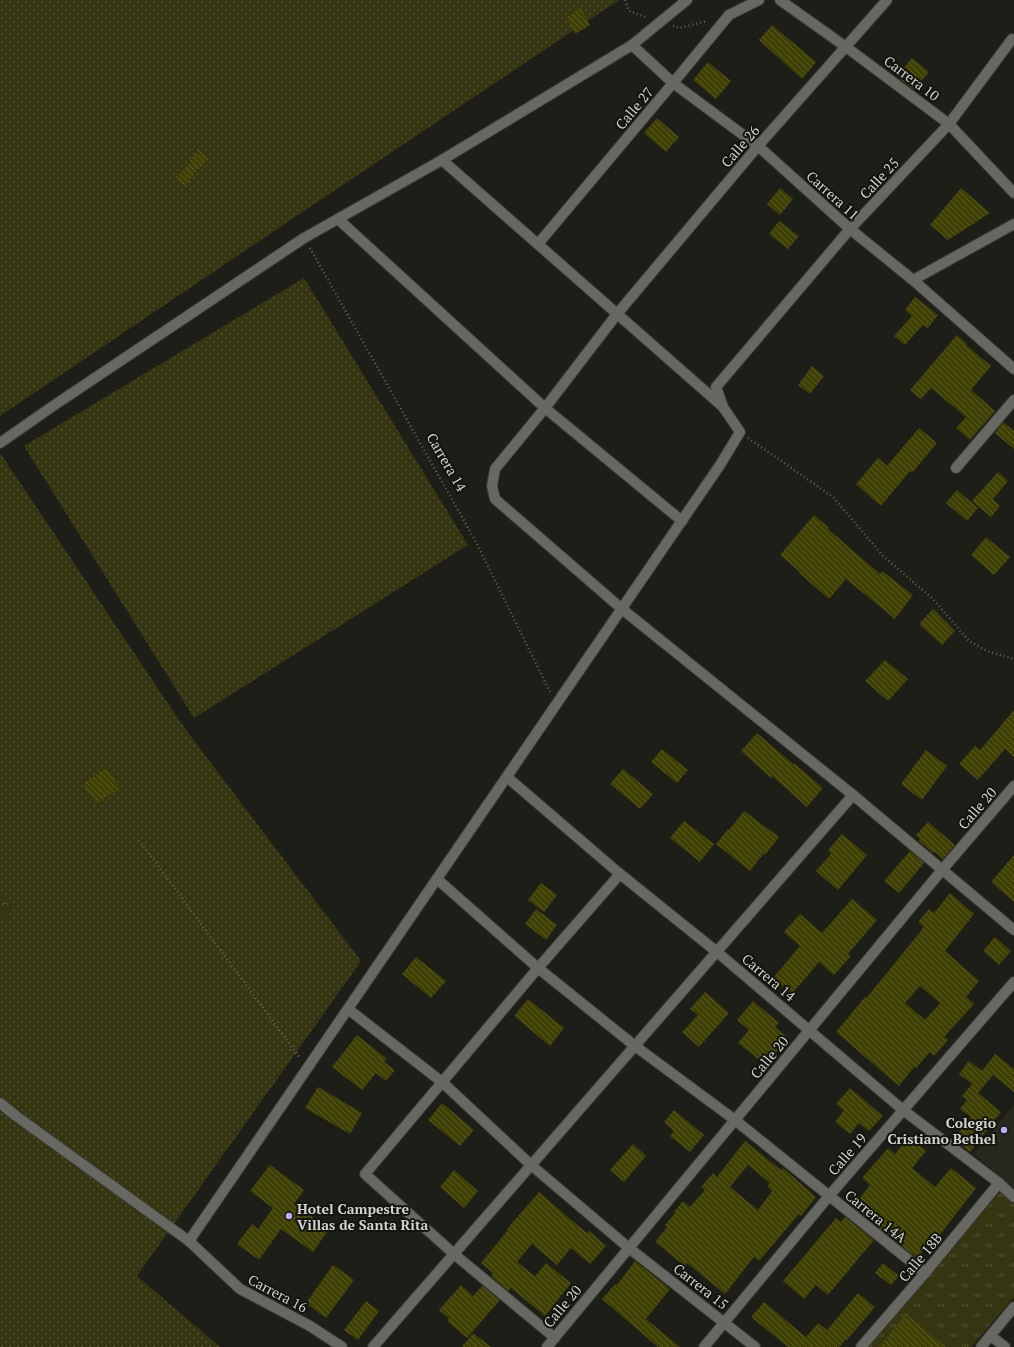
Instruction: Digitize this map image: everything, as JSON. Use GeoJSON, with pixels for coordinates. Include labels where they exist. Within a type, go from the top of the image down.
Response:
{"type":"FeatureCollection","features":[{"type":"Feature","properties":{"kind":"street"},"geometry":{"type":"LineString","coordinates":[[0,443],[52,406],[304,238],[442,160],[632,45],[688,0]]}},
{"type":"Feature","properties":{"kind":"street","name":"Calle 27"},"geometry":{"type":"LineString","coordinates":[[538,244],[729,15],[759,0]]}},
{"type":"Feature","properties":{"kind":"street","name":"Carrera 10"},"geometry":{"type":"LineString","coordinates":[[780,0],[949,124],[1014,194]]}},
{"type":"Feature","properties":{"kind":"street","name":"Calle 26"},"geometry":{"type":"LineString","coordinates":[[887,0],[758,146],[617,314],[545,408],[494,468],[492,486],[495,499],[622,609],[853,795],[1014,930]]}},
{"type":"Feature","properties":{"kind":"street","name":"Calle 25"},"geometry":{"type":"LineString","coordinates":[[723,407],[716,387],[850,229],[949,124],[1012,39]]}},
{"type":"Feature","properties":{"kind":"street","name":"Carrera 11"},"geometry":{"type":"LineString","coordinates":[[632,45],[673,83],[758,146],[850,229],[913,280],[1014,369]]}},
{"type":"Feature","properties":{"kind":"street"},"geometry":{"type":"LineString","coordinates":[[189,1241],[682,521],[720,465],[740,432],[723,407],[442,160]]}},
{"type":"Feature","properties":{"kind":"street"},"geometry":{"type":"LineString","coordinates":[[338,219],[545,408],[682,521]]}},
{"type":"Feature","properties":{"kind":"street"},"geometry":{"type":"LineString","coordinates":[[913,280],[1014,224]]}},
{"type":"Feature","properties":{"kind":"street"},"geometry":{"type":"LineString","coordinates":[[956,468],[1014,400]]}},
{"type":"Feature","properties":{"kind":"street","name":"Carrera 14"},"geometry":{"type":"LineString","coordinates":[[507,777],[620,874],[717,952],[903,1110],[1014,1197]]}},
{"type":"Feature","properties":{"kind":"street","name":"Calle 20"},"geometry":{"type":"LineString","coordinates":[[547,1347],[942,870],[1014,786]]}},
{"type":"Feature","properties":{"kind":"street"},"geometry":{"type":"LineString","coordinates":[[373,1347],[853,795]]}},
{"type":"Feature","properties":{"kind":"street"},"geometry":{"type":"LineString","coordinates":[[555,1338],[454,1254],[364,1174],[538,968],[620,874]]}},
{"type":"Feature","properties":{"kind":"street","name":"Carrera 14A"},"geometry":{"type":"LineString","coordinates":[[437,879],[538,968],[635,1046],[735,1120],[925,1273]]}},
{"type":"Feature","properties":{"kind":"street","name":"Calle 19"},"geometry":{"type":"LineString","coordinates":[[704,1347],[829,1196],[1014,982]]}},
{"type":"Feature","properties":{"kind":"street","name":"Carrera 15"},"geometry":{"type":"LineString","coordinates":[[348,1009],[442,1082],[531,1165],[629,1248],[755,1347]]}},
{"type":"Feature","properties":{"kind":"street","name":"Carrera 16"},"geometry":{"type":"LineString","coordinates":[[0,1102],[23,1121],[189,1241],[240,1289],[310,1326],[342,1347]]}},
{"type":"Feature","properties":{"kind":"street","name":"Calle 18B"},"geometry":{"type":"LineString","coordinates":[[861,1347],[999,1184]]}},
{"type":"Feature","properties":{"kind":"street"},"geometry":{"type":"LineString","coordinates":[[981,1347],[1014,1307]]}},
{"type":"Feature","properties":{"kind":"street"},"geometry":{"type":"LineString","coordinates":[[991,1336],[1005,1347]]}},
{"type":"Feature","properties":{"kind":"path","name":"Carrera 14"},"geometry":{"type":"LineString","coordinates":[[304,238],[476,542],[556,705]]}},
{"type":"Feature","properties":{"kind":"path"},"geometry":{"type":"LineString","coordinates":[[740,432],[833,497],[883,556],[933,599],[969,641],[987,651],[1014,659]]}},
{"type":"Feature","properties":{"kind":"path"},"geometry":{"type":"LineString","coordinates":[[139,840],[308,1068]]}},
{"type":"Feature","properties":{"kind":"shaded area","name":"Colegio Cristiano Bethel"},"geometry":{"type":"Polygon","coordinates":[[[1014,1105],[1014,1188],[974,1154],[1014,1105]]]}},
{"type":"Feature","properties":{"kind":"green space"},"geometry":{"type":"Polygon","coordinates":[[[0,0],[619,0],[0,416],[0,0]]]}},
{"type":"Feature","properties":{"kind":"green space"},"geometry":{"type":"Polygon","coordinates":[[[304,278],[468,545],[194,718],[24,446],[304,278]]]}},
{"type":"Feature","properties":{"kind":"green space"},"geometry":{"type":"Polygon","coordinates":[[[0,453],[186,730],[361,961],[137,1276],[220,1347],[0,1347],[0,453]]]}},
{"type":"Feature","properties":{"kind":"green space"},"geometry":{"type":"Polygon","coordinates":[[[0,889],[14,907],[7,920],[0,923],[0,889]]]}},
{"type":"Feature","properties":{"kind":"green space"},"geometry":{"type":"Polygon","coordinates":[[[1000,1192],[1014,1204],[1014,1297],[971,1347],[868,1347],[1000,1192]]]}},
{"type":"Feature","properties":{"kind":"building"},"geometry":{"type":"Polygon","coordinates":[[[581,8],[590,25],[575,34],[566,17],[581,8]]]}},
{"type":"Feature","properties":{"kind":"building"},"geometry":{"type":"Polygon","coordinates":[[[772,25],[816,62],[802,79],[759,40],[772,25]]]}},
{"type":"Feature","properties":{"kind":"building"},"geometry":{"type":"Polygon","coordinates":[[[912,58],[929,72],[914,90],[897,76],[912,58]]]}},
{"type":"Feature","properties":{"kind":"building"},"geometry":{"type":"Polygon","coordinates":[[[708,62],[731,81],[716,99],[693,80],[708,62]]]}},
{"type":"Feature","properties":{"kind":"building"},"geometry":{"type":"Polygon","coordinates":[[[657,118],[679,137],[666,152],[644,133],[657,118]]]}},
{"type":"Feature","properties":{"kind":"building"},"geometry":{"type":"Polygon","coordinates":[[[199,150],[208,159],[184,186],[175,178],[191,162],[189,160],[199,150]]]}},
{"type":"Feature","properties":{"kind":"building"},"geometry":{"type":"Polygon","coordinates":[[[780,188],[793,199],[780,215],[767,204],[780,188]]]}},
{"type":"Feature","properties":{"kind":"building"},"geometry":{"type":"Polygon","coordinates":[[[961,188],[990,213],[948,240],[930,225],[961,188]]]}},
{"type":"Feature","properties":{"kind":"building"},"geometry":{"type":"Polygon","coordinates":[[[779,221],[799,236],[788,249],[769,234],[779,221]]]}},
{"type":"Feature","properties":{"kind":"building"},"geometry":{"type":"Polygon","coordinates":[[[915,297],[938,315],[928,328],[923,325],[905,345],[894,336],[912,316],[905,310],[915,297]]]}},
{"type":"Feature","properties":{"kind":"building"},"geometry":{"type":"Polygon","coordinates":[[[957,335],[967,344],[966,345],[991,366],[971,390],[995,411],[970,440],[956,428],[966,417],[931,388],[921,399],[910,390],[957,335]]]}},
{"type":"Feature","properties":{"kind":"building"},"geometry":{"type":"Polygon","coordinates":[[[812,366],[824,376],[810,394],[798,385],[812,366]]]}},
{"type":"Feature","properties":{"kind":"building"},"geometry":{"type":"Polygon","coordinates":[[[1003,422],[1014,431],[1014,449],[995,433],[1003,422]]]}},
{"type":"Feature","properties":{"kind":"building"},"geometry":{"type":"Polygon","coordinates":[[[919,428],[937,443],[912,473],[910,471],[881,506],[856,484],[878,458],[887,466],[919,428]]]}},
{"type":"Feature","properties":{"kind":"building"},"geometry":{"type":"Polygon","coordinates":[[[998,472],[1008,481],[993,499],[1000,506],[991,517],[972,501],[998,472]]]}},
{"type":"Feature","properties":{"kind":"building"},"geometry":{"type":"Polygon","coordinates":[[[957,490],[978,508],[967,521],[946,503],[957,490]]]}},
{"type":"Feature","properties":{"kind":"building"},"geometry":{"type":"Polygon","coordinates":[[[814,515],[880,574],[882,571],[913,595],[895,619],[846,579],[829,599],[780,555],[814,515]]]}},
{"type":"Feature","properties":{"kind":"building"},"geometry":{"type":"Polygon","coordinates":[[[986,537],[1010,557],[994,575],[971,555],[986,537]]]}},
{"type":"Feature","properties":{"kind":"building"},"geometry":{"type":"Polygon","coordinates":[[[933,609],[955,631],[942,645],[919,624],[933,609]]]}},
{"type":"Feature","properties":{"kind":"building"},"geometry":{"type":"Polygon","coordinates":[[[885,660],[908,679],[888,701],[865,681],[885,660]]]}},
{"type":"Feature","properties":{"kind":"building"},"geometry":{"type":"Polygon","coordinates":[[[1014,710],[1014,757],[1005,749],[978,780],[959,764],[975,746],[980,750],[1014,710]]]}},
{"type":"Feature","properties":{"kind":"building"},"geometry":{"type":"Polygon","coordinates":[[[757,733],[823,788],[807,807],[741,751],[757,733]]]}},
{"type":"Feature","properties":{"kind":"building"},"geometry":{"type":"Polygon","coordinates":[[[662,749],[688,770],[677,783],[651,762],[662,749]]]}},
{"type":"Feature","properties":{"kind":"building"},"geometry":{"type":"Polygon","coordinates":[[[926,750],[947,766],[922,800],[901,784],[926,750]]]}},
{"type":"Feature","properties":{"kind":"building"},"geometry":{"type":"Polygon","coordinates":[[[106,768],[120,788],[96,804],[83,784],[106,768]]]}},
{"type":"Feature","properties":{"kind":"building"},"geometry":{"type":"Polygon","coordinates":[[[623,769],[653,794],[640,809],[610,784],[623,769]]]}},
{"type":"Feature","properties":{"kind":"building"},"geometry":{"type":"Polygon","coordinates":[[[744,811],[779,837],[750,871],[716,844],[744,811]]]}},
{"type":"Feature","properties":{"kind":"building"},"geometry":{"type":"Polygon","coordinates":[[[684,821],[714,844],[700,862],[670,838],[684,821]]]}},
{"type":"Feature","properties":{"kind":"building"},"geometry":{"type":"Polygon","coordinates":[[[928,822],[955,845],[943,859],[919,841],[920,839],[916,835],[928,822]]]}},
{"type":"Feature","properties":{"kind":"building"},"geometry":{"type":"Polygon","coordinates":[[[842,834],[867,855],[838,890],[816,871],[831,854],[828,850],[842,834]]]}},
{"type":"Feature","properties":{"kind":"building"},"geometry":{"type":"Polygon","coordinates":[[[910,851],[924,863],[899,893],[884,881],[910,851]]]}},
{"type":"Feature","properties":{"kind":"building"},"geometry":{"type":"Polygon","coordinates":[[[1014,855],[1014,902],[991,882],[1014,855]]]}},
{"type":"Feature","properties":{"kind":"building"},"geometry":{"type":"Polygon","coordinates":[[[541,883],[557,895],[544,912],[528,900],[541,883]]]}},
{"type":"Feature","properties":{"kind":"building"},"geometry":{"type":"Polygon","coordinates":[[[950,893],[974,914],[945,951],[979,981],[966,997],[974,1004],[944,1037],[948,1040],[934,1056],[930,1052],[916,1068],[914,1067],[899,1086],[836,1032],[882,979],[924,927],[918,922],[929,909],[934,913],[950,893]],[[920,986],[905,1003],[925,1020],[940,1003],[920,986]]]}},
{"type":"Feature","properties":{"kind":"building"},"geometry":{"type":"Polygon","coordinates":[[[852,899],[877,920],[848,954],[851,956],[834,975],[819,962],[792,994],[773,978],[800,946],[784,932],[800,914],[822,933],[852,899]]]}},
{"type":"Feature","properties":{"kind":"building"},"geometry":{"type":"Polygon","coordinates":[[[536,909],[557,925],[546,940],[525,924],[536,909]]]}},
{"type":"Feature","properties":{"kind":"building"},"geometry":{"type":"Polygon","coordinates":[[[995,937],[1011,951],[999,965],[983,951],[995,937]]]}},
{"type":"Feature","properties":{"kind":"building"},"geometry":{"type":"Polygon","coordinates":[[[416,957],[446,981],[431,998],[402,974],[416,957]]]}},
{"type":"Feature","properties":{"kind":"building"},"geometry":{"type":"Polygon","coordinates":[[[705,992],[729,1013],[699,1047],[682,1032],[698,1015],[690,1009],[705,992]]]}},
{"type":"Feature","properties":{"kind":"building"},"geometry":{"type":"Polygon","coordinates":[[[528,999],[564,1028],[550,1046],[514,1016],[528,999]]]}},
{"type":"Feature","properties":{"kind":"building"},"geometry":{"type":"Polygon","coordinates":[[[753,1001],[779,1023],[775,1027],[788,1038],[766,1065],[738,1043],[749,1030],[737,1020],[753,1001]]]}},
{"type":"Feature","properties":{"kind":"building"},"geometry":{"type":"Polygon","coordinates":[[[357,1035],[387,1059],[384,1062],[395,1070],[386,1081],[376,1073],[362,1090],[332,1067],[357,1035]]]}},
{"type":"Feature","properties":{"kind":"building"},"geometry":{"type":"Polygon","coordinates":[[[995,1054],[1014,1069],[1014,1092],[993,1075],[978,1093],[1001,1112],[970,1152],[953,1139],[971,1117],[960,1109],[967,1100],[962,1096],[972,1084],[959,1074],[969,1061],[982,1071],[995,1054]]]}},
{"type":"Feature","properties":{"kind":"building"},"geometry":{"type":"Polygon","coordinates":[[[318,1087],[362,1113],[350,1134],[305,1108],[318,1087]]]}},
{"type":"Feature","properties":{"kind":"building"},"geometry":{"type":"Polygon","coordinates":[[[850,1088],[883,1116],[869,1131],[859,1123],[850,1134],[835,1122],[844,1110],[836,1104],[850,1088]]]}},
{"type":"Feature","properties":{"kind":"building"},"geometry":{"type":"Polygon","coordinates":[[[442,1103],[474,1130],[460,1146],[428,1120],[442,1103]]]}},
{"type":"Feature","properties":{"kind":"building"},"geometry":{"type":"Polygon","coordinates":[[[674,1110],[704,1135],[690,1152],[670,1136],[674,1131],[664,1122],[674,1110]]]}},
{"type":"Feature","properties":{"kind":"building"},"geometry":{"type":"Polygon","coordinates":[[[909,1137],[926,1151],[912,1168],[935,1187],[951,1168],[976,1188],[935,1241],[933,1239],[917,1258],[853,1207],[870,1185],[862,1178],[888,1148],[895,1154],[909,1137]]]}},
{"type":"Feature","properties":{"kind":"building"},"geometry":{"type":"Polygon","coordinates":[[[745,1141],[781,1170],[783,1168],[816,1197],[801,1216],[799,1214],[759,1261],[754,1257],[725,1294],[687,1263],[685,1266],[655,1242],[667,1227],[665,1225],[683,1201],[690,1207],[705,1190],[701,1187],[713,1173],[717,1177],[745,1141]],[[748,1165],[730,1187],[758,1210],[772,1191],[767,1186],[770,1183],[748,1165]]]}},
{"type":"Feature","properties":{"kind":"building"},"geometry":{"type":"Polygon","coordinates":[[[633,1144],[646,1156],[624,1182],[610,1170],[633,1144]]]}},
{"type":"Feature","properties":{"kind":"building","name":"Hotel Campestre Villas de Santa Rita"},"geometry":{"type":"Polygon","coordinates":[[[270,1165],[304,1190],[294,1204],[329,1229],[313,1252],[281,1229],[259,1260],[237,1244],[252,1224],[258,1229],[273,1208],[250,1191],[270,1165]]]}},
{"type":"Feature","properties":{"kind":"building"},"geometry":{"type":"Polygon","coordinates":[[[454,1170],[478,1191],[464,1208],[440,1187],[454,1170]]]}},
{"type":"Feature","properties":{"kind":"building"},"geometry":{"type":"Polygon","coordinates":[[[539,1192],[587,1233],[589,1231],[606,1246],[590,1264],[571,1248],[557,1265],[532,1244],[517,1262],[535,1276],[546,1263],[571,1283],[545,1316],[511,1288],[508,1291],[491,1276],[493,1273],[481,1263],[508,1230],[507,1229],[539,1192]]]}},
{"type":"Feature","properties":{"kind":"building"},"geometry":{"type":"Polygon","coordinates":[[[845,1217],[874,1240],[828,1295],[816,1285],[804,1299],[783,1281],[836,1218],[841,1222],[845,1217]]]}},
{"type":"Feature","properties":{"kind":"building"},"geometry":{"type":"Polygon","coordinates":[[[635,1261],[670,1289],[646,1319],[680,1347],[658,1347],[602,1299],[615,1284],[617,1285],[635,1261]]]}},
{"type":"Feature","properties":{"kind":"building"},"geometry":{"type":"Polygon","coordinates":[[[883,1263],[899,1276],[891,1285],[875,1273],[883,1263]]]}},
{"type":"Feature","properties":{"kind":"building"},"geometry":{"type":"Polygon","coordinates":[[[333,1265],[354,1280],[326,1318],[306,1303],[333,1265]]]}},
{"type":"Feature","properties":{"kind":"building"},"geometry":{"type":"Polygon","coordinates":[[[461,1285],[473,1296],[482,1286],[500,1300],[467,1338],[447,1321],[449,1318],[439,1310],[461,1285]]]}},
{"type":"Feature","properties":{"kind":"building"},"geometry":{"type":"Polygon","coordinates":[[[858,1293],[875,1307],[847,1340],[846,1339],[839,1347],[788,1347],[751,1317],[764,1302],[806,1337],[818,1323],[827,1330],[858,1293]]]}},
{"type":"Feature","properties":{"kind":"building"},"geometry":{"type":"Polygon","coordinates":[[[366,1301],[379,1311],[358,1340],[344,1330],[366,1301]]]}},
{"type":"Feature","properties":{"kind":"building"},"geometry":{"type":"Polygon","coordinates":[[[906,1314],[946,1347],[879,1347],[906,1314]]]}},
{"type":"Feature","properties":{"kind":"building"},"geometry":{"type":"Polygon","coordinates":[[[473,1333],[491,1347],[462,1347],[473,1333]]]}},
{"type":"Feature","properties":{"kind":"place","name":"Colegio Cristiano Bethel"},"geometry":{"type":"Point","coordinates":[1004,1130]}},
{"type":"Feature","properties":{"kind":"place","name":"Hotel Campestre Villas de Santa Rita"},"geometry":{"type":"Point","coordinates":[289,1216]}}]}
